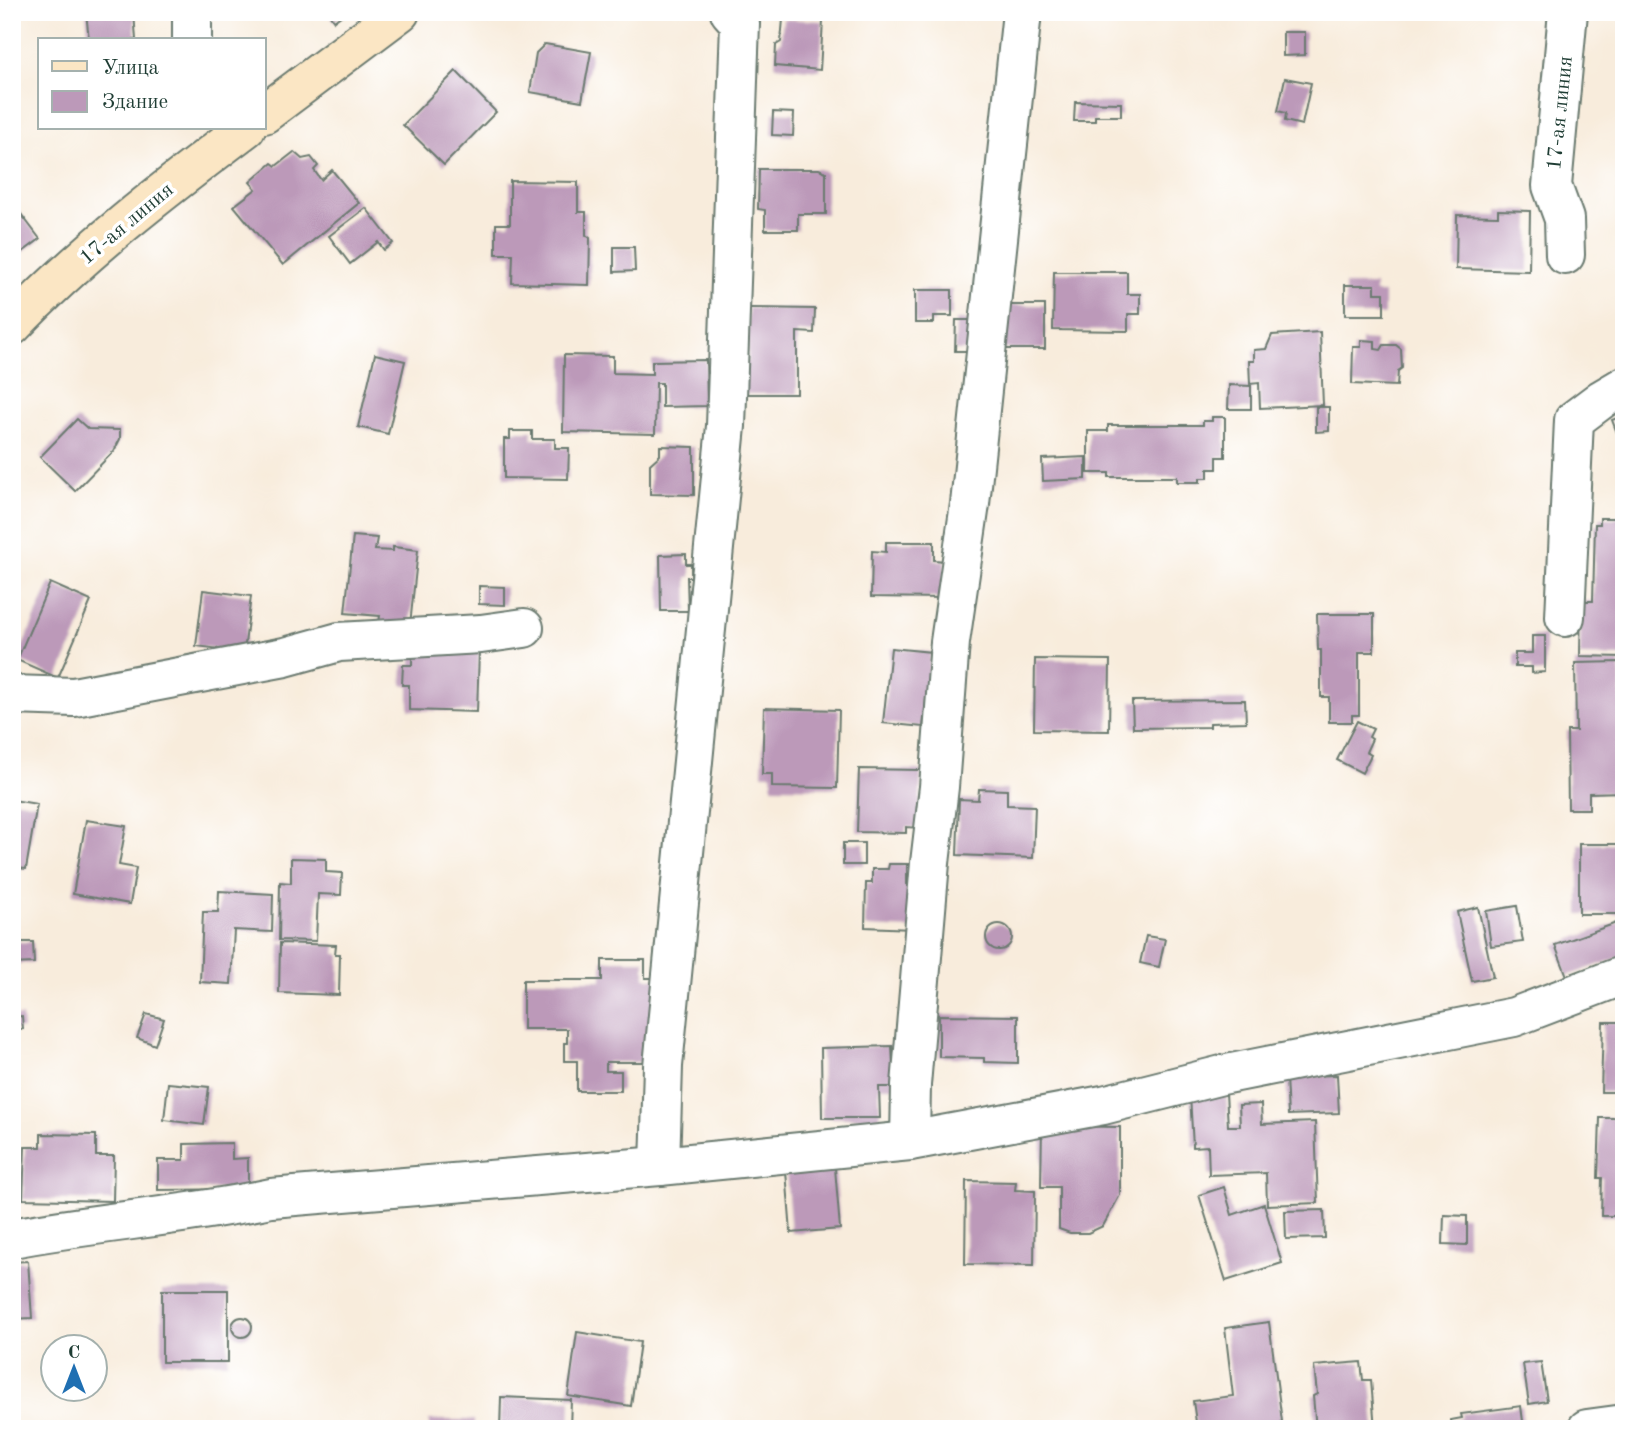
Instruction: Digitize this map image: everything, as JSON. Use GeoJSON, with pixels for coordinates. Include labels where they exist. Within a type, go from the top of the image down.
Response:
{"type":"FeatureCollection","features":[{"type":"Feature","properties":{"kind":"street"},"geometry":{"type":"LineString","coordinates":[[192,12],[192,38]]}},
{"type":"Feature","properties":{"kind":"street"},"geometry":{"type":"LineString","coordinates":[[266,112],[400,12]]}},
{"type":"Feature","properties":{"kind":"street"},"geometry":{"type":"LineString","coordinates":[[660,1166],[663,1066],[726,426],[740,23],[730,12]]}},
{"type":"Feature","properties":{"kind":"street"},"geometry":{"type":"LineString","coordinates":[[910,1141],[912,1071],[950,642],[975,464],[1022,12]]}},
{"type":"Feature","properties":{"kind":"street","name":"17-ая линия"},"geometry":{"type":"LineString","coordinates":[[1565,255],[1564,219],[1552,186],[1568,12]]}},
{"type":"Feature","properties":{"kind":"street","name":"17-ая линия"},"geometry":{"type":"LineString","coordinates":[[12,326],[51,285],[224,135]]}},
{"type":"Feature","properties":{"kind":"street"},"geometry":{"type":"LineString","coordinates":[[1565,617],[1574,420],[1624,386]]}},
{"type":"Feature","properties":{"kind":"street"},"geometry":{"type":"LineString","coordinates":[[12,695],[74,697],[285,657],[339,642],[481,634],[524,628]]}},
{"type":"Feature","properties":{"kind":"street"},"geometry":{"type":"LineString","coordinates":[[12,1238],[60,1229],[210,1211],[271,1198],[660,1166],[910,1141],[1103,1105],[1222,1075],[1514,1017],[1624,975]]}},
{"type":"Feature","properties":{"kind":"street"},"geometry":{"type":"LineString","coordinates":[[1587,1429],[1624,1424]]}},
{"type":"Feature","properties":{"kind":"building"},"geometry":{"type":"Polygon","coordinates":[[[86,12],[134,12],[136,38],[89,38],[86,12]]]}},
{"type":"Feature","properties":{"kind":"building"},"geometry":{"type":"Polygon","coordinates":[[[328,12],[346,12],[334,21],[328,12]]]}},
{"type":"Feature","properties":{"kind":"building"},"geometry":{"type":"Polygon","coordinates":[[[1076,12],[1119,12],[1118,16],[1076,15],[1076,12]]]}},
{"type":"Feature","properties":{"kind":"building"},"geometry":{"type":"Polygon","coordinates":[[[783,19],[823,21],[820,70],[775,66],[776,45],[781,42],[783,19]]]}},
{"type":"Feature","properties":{"kind":"building"},"geometry":{"type":"Polygon","coordinates":[[[1283,32],[1305,32],[1305,55],[1283,56],[1283,32]]]}},
{"type":"Feature","properties":{"kind":"building"},"geometry":{"type":"Polygon","coordinates":[[[545,44],[591,52],[582,101],[530,92],[536,53],[545,44]]]}},
{"type":"Feature","properties":{"kind":"building"},"geometry":{"type":"Polygon","coordinates":[[[456,71],[496,112],[444,165],[403,125],[456,71]]]}},
{"type":"Feature","properties":{"kind":"building"},"geometry":{"type":"Polygon","coordinates":[[[1285,78],[1311,83],[1302,125],[1285,121],[1286,113],[1278,111],[1285,78]]]}},
{"type":"Feature","properties":{"kind":"building"},"geometry":{"type":"Polygon","coordinates":[[[1075,102],[1121,103],[1121,116],[1095,116],[1095,121],[1074,121],[1075,102]]]}},
{"type":"Feature","properties":{"kind":"building"},"geometry":{"type":"Polygon","coordinates":[[[773,112],[794,113],[793,136],[772,135],[773,112]]]}},
{"type":"Feature","properties":{"kind":"building"},"geometry":{"type":"Polygon","coordinates":[[[294,152],[302,159],[311,157],[318,166],[314,170],[321,180],[332,170],[359,203],[283,265],[234,206],[256,189],[250,182],[272,163],[276,166],[294,152]]]}},
{"type":"Feature","properties":{"kind":"building"},"geometry":{"type":"Polygon","coordinates":[[[759,169],[819,169],[826,172],[826,214],[798,214],[798,230],[765,230],[765,210],[758,209],[759,169]]]}},
{"type":"Feature","properties":{"kind":"building"},"geometry":{"type":"Polygon","coordinates":[[[510,181],[578,182],[578,212],[586,212],[586,235],[590,238],[589,285],[512,283],[513,254],[496,254],[496,224],[510,224],[510,181]]]}},
{"type":"Feature","properties":{"kind":"building"},"geometry":{"type":"Polygon","coordinates":[[[12,202],[40,239],[12,260],[12,202]]]}},
{"type":"Feature","properties":{"kind":"building"},"geometry":{"type":"Polygon","coordinates":[[[366,208],[393,243],[384,250],[378,242],[350,264],[329,236],[366,208]]]}},
{"type":"Feature","properties":{"kind":"building"},"geometry":{"type":"Polygon","coordinates":[[[1498,210],[1530,211],[1529,271],[1456,269],[1457,215],[1498,216],[1498,210]]]}},
{"type":"Feature","properties":{"kind":"building"},"geometry":{"type":"Polygon","coordinates":[[[614,247],[634,247],[635,271],[614,272],[614,247]]]}},
{"type":"Feature","properties":{"kind":"building"},"geometry":{"type":"Polygon","coordinates":[[[1054,272],[1127,272],[1127,294],[1140,294],[1140,314],[1128,314],[1128,331],[1053,330],[1054,272]]]}},
{"type":"Feature","properties":{"kind":"building"},"geometry":{"type":"Polygon","coordinates":[[[1345,285],[1375,285],[1375,293],[1384,293],[1384,315],[1345,315],[1345,285]]]}},
{"type":"Feature","properties":{"kind":"building"},"geometry":{"type":"Polygon","coordinates":[[[915,290],[952,290],[952,316],[934,316],[934,323],[915,323],[915,290]]]}},
{"type":"Feature","properties":{"kind":"building"},"geometry":{"type":"Polygon","coordinates":[[[1001,305],[1045,305],[1045,349],[1001,349],[1001,305]]]}},
{"type":"Feature","properties":{"kind":"building"},"geometry":{"type":"Polygon","coordinates":[[[748,308],[815,309],[814,333],[797,332],[797,394],[739,394],[739,362],[748,362],[748,308]]]}},
{"type":"Feature","properties":{"kind":"building"},"geometry":{"type":"Polygon","coordinates":[[[956,320],[973,320],[972,351],[955,351],[956,320]]]}},
{"type":"Feature","properties":{"kind":"building"},"geometry":{"type":"Polygon","coordinates":[[[1320,332],[1323,405],[1260,408],[1259,383],[1250,384],[1249,361],[1254,361],[1254,350],[1266,349],[1272,335],[1320,332]]]}},
{"type":"Feature","properties":{"kind":"building"},"geometry":{"type":"Polygon","coordinates":[[[1361,340],[1375,341],[1375,349],[1381,350],[1384,345],[1396,345],[1401,349],[1402,368],[1398,371],[1397,386],[1352,384],[1353,347],[1361,347],[1361,340]]]}},
{"type":"Feature","properties":{"kind":"building"},"geometry":{"type":"Polygon","coordinates":[[[375,354],[405,361],[388,434],[358,427],[375,354]]]}},
{"type":"Feature","properties":{"kind":"building"},"geometry":{"type":"Polygon","coordinates":[[[564,355],[613,356],[613,373],[652,374],[652,361],[706,360],[707,406],[662,407],[662,383],[656,383],[655,434],[563,432],[564,355]]]}},
{"type":"Feature","properties":{"kind":"building"},"geometry":{"type":"Polygon","coordinates":[[[1229,385],[1251,386],[1251,409],[1228,409],[1229,385]]]}},
{"type":"Feature","properties":{"kind":"building"},"geometry":{"type":"Polygon","coordinates":[[[1316,407],[1329,407],[1329,431],[1316,432],[1316,407]]]}},
{"type":"Feature","properties":{"kind":"building"},"geometry":{"type":"Polygon","coordinates":[[[1624,415],[1624,451],[1612,420],[1624,415]]]}},
{"type":"Feature","properties":{"kind":"building"},"geometry":{"type":"Polygon","coordinates":[[[1212,417],[1225,417],[1225,457],[1217,457],[1217,469],[1208,469],[1208,478],[1200,478],[1200,482],[1177,482],[1177,477],[1109,477],[1109,473],[1088,473],[1088,431],[1108,431],[1108,425],[1203,425],[1203,421],[1212,421],[1212,417]]]}},
{"type":"Feature","properties":{"kind":"building"},"geometry":{"type":"Polygon","coordinates":[[[77,419],[88,429],[120,430],[120,439],[114,451],[75,491],[40,457],[77,419]]]}},
{"type":"Feature","properties":{"kind":"building"},"geometry":{"type":"Polygon","coordinates":[[[510,431],[532,431],[532,439],[555,439],[555,448],[569,448],[568,479],[504,478],[504,439],[510,439],[510,431]]]}},
{"type":"Feature","properties":{"kind":"building"},"geometry":{"type":"Polygon","coordinates":[[[660,446],[694,447],[694,495],[650,494],[650,464],[660,455],[660,446]]]}},
{"type":"Feature","properties":{"kind":"building"},"geometry":{"type":"Polygon","coordinates":[[[1086,457],[1086,479],[1043,481],[1042,459],[1086,457]]]}},
{"type":"Feature","properties":{"kind":"building"},"geometry":{"type":"Polygon","coordinates":[[[1600,518],[1622,518],[1624,526],[1623,657],[1580,656],[1581,601],[1593,601],[1595,524],[1600,524],[1600,518]]]}},
{"type":"Feature","properties":{"kind":"building"},"geometry":{"type":"Polygon","coordinates":[[[353,536],[377,538],[375,550],[393,551],[393,547],[418,550],[410,625],[379,623],[380,616],[345,613],[353,536]]]}},
{"type":"Feature","properties":{"kind":"building"},"geometry":{"type":"Polygon","coordinates":[[[886,542],[934,542],[934,560],[945,561],[944,598],[871,597],[872,551],[886,552],[886,542]]]}},
{"type":"Feature","properties":{"kind":"building"},"geometry":{"type":"Polygon","coordinates":[[[686,554],[686,564],[691,564],[691,577],[687,577],[688,611],[661,611],[660,555],[686,554]]]}},
{"type":"Feature","properties":{"kind":"building"},"geometry":{"type":"Polygon","coordinates":[[[50,583],[91,601],[58,678],[17,660],[50,583]]]}},
{"type":"Feature","properties":{"kind":"building"},"geometry":{"type":"Polygon","coordinates":[[[479,586],[505,587],[505,605],[479,604],[479,586]]]}},
{"type":"Feature","properties":{"kind":"building"},"geometry":{"type":"Polygon","coordinates":[[[203,590],[251,596],[244,652],[196,646],[203,590]]]}},
{"type":"Feature","properties":{"kind":"building"},"geometry":{"type":"Polygon","coordinates":[[[1317,614],[1374,614],[1374,652],[1359,652],[1359,715],[1352,715],[1352,722],[1329,722],[1329,697],[1321,697],[1321,650],[1318,650],[1317,614]]]}},
{"type":"Feature","properties":{"kind":"building"},"geometry":{"type":"Polygon","coordinates":[[[1532,636],[1545,636],[1545,672],[1532,673],[1532,667],[1515,667],[1515,653],[1532,653],[1532,636]]]}},
{"type":"Feature","properties":{"kind":"building"},"geometry":{"type":"Polygon","coordinates":[[[891,648],[931,652],[923,727],[883,723],[891,648]]]}},
{"type":"Feature","properties":{"kind":"building"},"geometry":{"type":"Polygon","coordinates":[[[412,649],[479,650],[477,712],[409,710],[409,685],[402,685],[403,665],[412,665],[412,649]]]}},
{"type":"Feature","properties":{"kind":"building"},"geometry":{"type":"Polygon","coordinates":[[[1035,659],[1110,660],[1109,731],[1034,730],[1035,659]]]}},
{"type":"Feature","properties":{"kind":"building"},"geometry":{"type":"Polygon","coordinates":[[[1620,662],[1624,792],[1589,793],[1589,809],[1568,809],[1567,731],[1576,731],[1575,663],[1620,662]]]}},
{"type":"Feature","properties":{"kind":"building"},"geometry":{"type":"Polygon","coordinates":[[[1245,700],[1246,722],[1210,723],[1210,727],[1133,728],[1132,701],[1245,700]]]}},
{"type":"Feature","properties":{"kind":"building"},"geometry":{"type":"Polygon","coordinates":[[[764,708],[839,710],[837,788],[772,787],[772,774],[762,774],[764,708]]]}},
{"type":"Feature","properties":{"kind":"building"},"geometry":{"type":"Polygon","coordinates":[[[1357,721],[1373,729],[1366,752],[1371,755],[1362,773],[1337,760],[1357,721]]]}},
{"type":"Feature","properties":{"kind":"building"},"geometry":{"type":"Polygon","coordinates":[[[859,769],[921,770],[919,828],[906,827],[906,833],[857,832],[859,769]]]}},
{"type":"Feature","properties":{"kind":"building"},"geometry":{"type":"Polygon","coordinates":[[[979,789],[1007,790],[1007,805],[1035,806],[1033,858],[957,855],[959,799],[978,800],[979,789]]]}},
{"type":"Feature","properties":{"kind":"building"},"geometry":{"type":"Polygon","coordinates":[[[13,800],[37,804],[26,869],[18,868],[16,879],[12,879],[13,800]]]}},
{"type":"Feature","properties":{"kind":"building"},"geometry":{"type":"Polygon","coordinates":[[[86,820],[126,826],[119,865],[136,868],[130,904],[73,894],[86,820]]]}},
{"type":"Feature","properties":{"kind":"building"},"geometry":{"type":"Polygon","coordinates":[[[843,843],[864,843],[864,865],[843,865],[843,843]]]}},
{"type":"Feature","properties":{"kind":"building"},"geometry":{"type":"Polygon","coordinates":[[[1579,844],[1624,844],[1624,914],[1579,914],[1579,844]]]}},
{"type":"Feature","properties":{"kind":"building"},"geometry":{"type":"Polygon","coordinates":[[[291,858],[326,859],[326,872],[342,873],[341,895],[318,894],[316,941],[279,940],[280,882],[291,883],[291,858]]]}},
{"type":"Feature","properties":{"kind":"building"},"geometry":{"type":"Polygon","coordinates":[[[889,864],[907,864],[907,884],[913,884],[912,929],[865,927],[866,883],[872,883],[872,869],[888,869],[889,864]]]}},
{"type":"Feature","properties":{"kind":"building"},"geometry":{"type":"Polygon","coordinates":[[[219,891],[273,894],[272,932],[234,930],[231,984],[200,982],[203,912],[218,912],[219,891]]]}},
{"type":"Feature","properties":{"kind":"building"},"geometry":{"type":"Polygon","coordinates":[[[1517,906],[1523,942],[1491,946],[1486,911],[1517,906]]]}},
{"type":"Feature","properties":{"kind":"building"},"geometry":{"type":"Polygon","coordinates":[[[1478,907],[1493,977],[1472,981],[1457,912],[1478,907]]]}},
{"type":"Feature","properties":{"kind":"building"},"geometry":{"type":"Polygon","coordinates":[[[1622,921],[1624,956],[1567,976],[1555,945],[1622,921]]]}},
{"type":"Feature","properties":{"kind":"building"},"geometry":{"type":"Polygon","coordinates":[[[999,924],[1008,928],[1012,937],[1008,946],[999,950],[990,946],[986,937],[990,928],[999,924]]]}},
{"type":"Feature","properties":{"kind":"building"},"geometry":{"type":"Polygon","coordinates":[[[1146,936],[1165,939],[1159,967],[1140,963],[1146,936]]]}},
{"type":"Feature","properties":{"kind":"building"},"geometry":{"type":"Polygon","coordinates":[[[12,942],[33,942],[34,963],[12,964],[12,942]]]}},
{"type":"Feature","properties":{"kind":"building"},"geometry":{"type":"Polygon","coordinates":[[[280,943],[336,945],[335,954],[340,954],[339,995],[279,993],[280,943]]]}},
{"type":"Feature","properties":{"kind":"building"},"geometry":{"type":"Polygon","coordinates":[[[602,960],[645,960],[645,978],[663,978],[652,1062],[606,1062],[606,1071],[621,1071],[621,1091],[577,1091],[577,1061],[564,1061],[567,1029],[523,1029],[523,980],[602,980],[602,960]]]}},
{"type":"Feature","properties":{"kind":"building"},"geometry":{"type":"Polygon","coordinates":[[[146,1014],[164,1019],[155,1045],[137,1038],[146,1014]]]}},
{"type":"Feature","properties":{"kind":"building"},"geometry":{"type":"Polygon","coordinates":[[[939,1015],[1018,1016],[1018,1063],[984,1062],[984,1058],[939,1057],[939,1015]]]}},
{"type":"Feature","properties":{"kind":"building"},"geometry":{"type":"Polygon","coordinates":[[[22,1016],[23,1029],[12,1030],[12,1017],[22,1016]]]}},
{"type":"Feature","properties":{"kind":"building"},"geometry":{"type":"Polygon","coordinates":[[[1603,1022],[1624,1022],[1624,1092],[1601,1092],[1603,1022]]]}},
{"type":"Feature","properties":{"kind":"building"},"geometry":{"type":"Polygon","coordinates":[[[892,1046],[894,1087],[879,1087],[880,1118],[822,1118],[821,1048],[892,1046]]]}},
{"type":"Feature","properties":{"kind":"building"},"geometry":{"type":"Polygon","coordinates":[[[1337,1075],[1339,1113],[1288,1115],[1286,1077],[1337,1075]]]}},
{"type":"Feature","properties":{"kind":"building"},"geometry":{"type":"Polygon","coordinates":[[[168,1083],[209,1087],[204,1125],[164,1120],[168,1083]]]}},
{"type":"Feature","properties":{"kind":"building"},"geometry":{"type":"Polygon","coordinates":[[[1226,1093],[1228,1126],[1240,1126],[1239,1105],[1261,1104],[1262,1124],[1315,1122],[1318,1203],[1267,1205],[1266,1173],[1209,1175],[1208,1146],[1193,1147],[1190,1095],[1226,1093]]]}},
{"type":"Feature","properties":{"kind":"building"},"geometry":{"type":"Polygon","coordinates":[[[1600,1118],[1622,1118],[1624,1216],[1601,1216],[1602,1178],[1598,1178],[1600,1118]]]}},
{"type":"Feature","properties":{"kind":"building"},"geometry":{"type":"Polygon","coordinates":[[[1042,1126],[1120,1127],[1120,1195],[1103,1226],[1088,1233],[1070,1233],[1059,1229],[1059,1187],[1041,1187],[1042,1126]]]}},
{"type":"Feature","properties":{"kind":"building"},"geometry":{"type":"Polygon","coordinates":[[[41,1134],[96,1135],[96,1156],[114,1156],[113,1201],[23,1199],[25,1147],[41,1147],[41,1134]]]}},
{"type":"Feature","properties":{"kind":"building"},"geometry":{"type":"Polygon","coordinates":[[[232,1143],[232,1159],[248,1158],[248,1189],[158,1190],[158,1160],[184,1160],[184,1144],[232,1143]]]}},
{"type":"Feature","properties":{"kind":"building"},"geometry":{"type":"Polygon","coordinates":[[[835,1168],[840,1229],[791,1233],[786,1171],[835,1168]]]}},
{"type":"Feature","properties":{"kind":"building"},"geometry":{"type":"Polygon","coordinates":[[[966,1181],[1016,1182],[1015,1190],[1035,1191],[1034,1265],[965,1264],[966,1181]]]}},
{"type":"Feature","properties":{"kind":"building"},"geometry":{"type":"Polygon","coordinates":[[[1224,1187],[1232,1215],[1264,1204],[1282,1263],[1226,1281],[1199,1195],[1224,1187]]]}},
{"type":"Feature","properties":{"kind":"building"},"geometry":{"type":"Polygon","coordinates":[[[1324,1210],[1325,1238],[1286,1239],[1285,1211],[1324,1210]]]}},
{"type":"Feature","properties":{"kind":"building"},"geometry":{"type":"Polygon","coordinates":[[[1444,1215],[1467,1216],[1467,1245],[1443,1244],[1444,1215]]]}},
{"type":"Feature","properties":{"kind":"building"},"geometry":{"type":"Polygon","coordinates":[[[28,1261],[32,1318],[12,1319],[12,1262],[28,1261]]]}},
{"type":"Feature","properties":{"kind":"building"},"geometry":{"type":"Polygon","coordinates":[[[162,1290],[228,1290],[228,1362],[162,1362],[162,1290]]]}},
{"type":"Feature","properties":{"kind":"building"},"geometry":{"type":"Polygon","coordinates":[[[242,1317],[249,1320],[252,1327],[249,1334],[242,1337],[235,1334],[232,1327],[235,1320],[242,1317]]]}},
{"type":"Feature","properties":{"kind":"building"},"geometry":{"type":"Polygon","coordinates":[[[1269,1322],[1283,1429],[1197,1429],[1193,1401],[1233,1396],[1225,1328],[1269,1322]]]}},
{"type":"Feature","properties":{"kind":"building"},"geometry":{"type":"Polygon","coordinates":[[[577,1332],[640,1342],[631,1406],[568,1396],[577,1332]]]}},
{"type":"Feature","properties":{"kind":"building"},"geometry":{"type":"Polygon","coordinates":[[[1361,1362],[1363,1380],[1371,1380],[1375,1429],[1316,1429],[1313,1396],[1317,1394],[1314,1366],[1361,1362]]]}},
{"type":"Feature","properties":{"kind":"building"},"geometry":{"type":"Polygon","coordinates":[[[1541,1362],[1547,1401],[1529,1404],[1523,1364],[1541,1362]]]}},
{"type":"Feature","properties":{"kind":"building"},"geometry":{"type":"Polygon","coordinates":[[[501,1397],[571,1400],[570,1429],[500,1429],[501,1397]]]}},
{"type":"Feature","properties":{"kind":"building"},"geometry":{"type":"Polygon","coordinates":[[[1521,1406],[1524,1429],[1452,1429],[1451,1420],[1462,1418],[1461,1414],[1521,1406]]]}},
{"type":"Feature","properties":{"kind":"building"},"geometry":{"type":"Polygon","coordinates":[[[429,1420],[474,1420],[474,1429],[429,1429],[429,1420]]]}}]}
